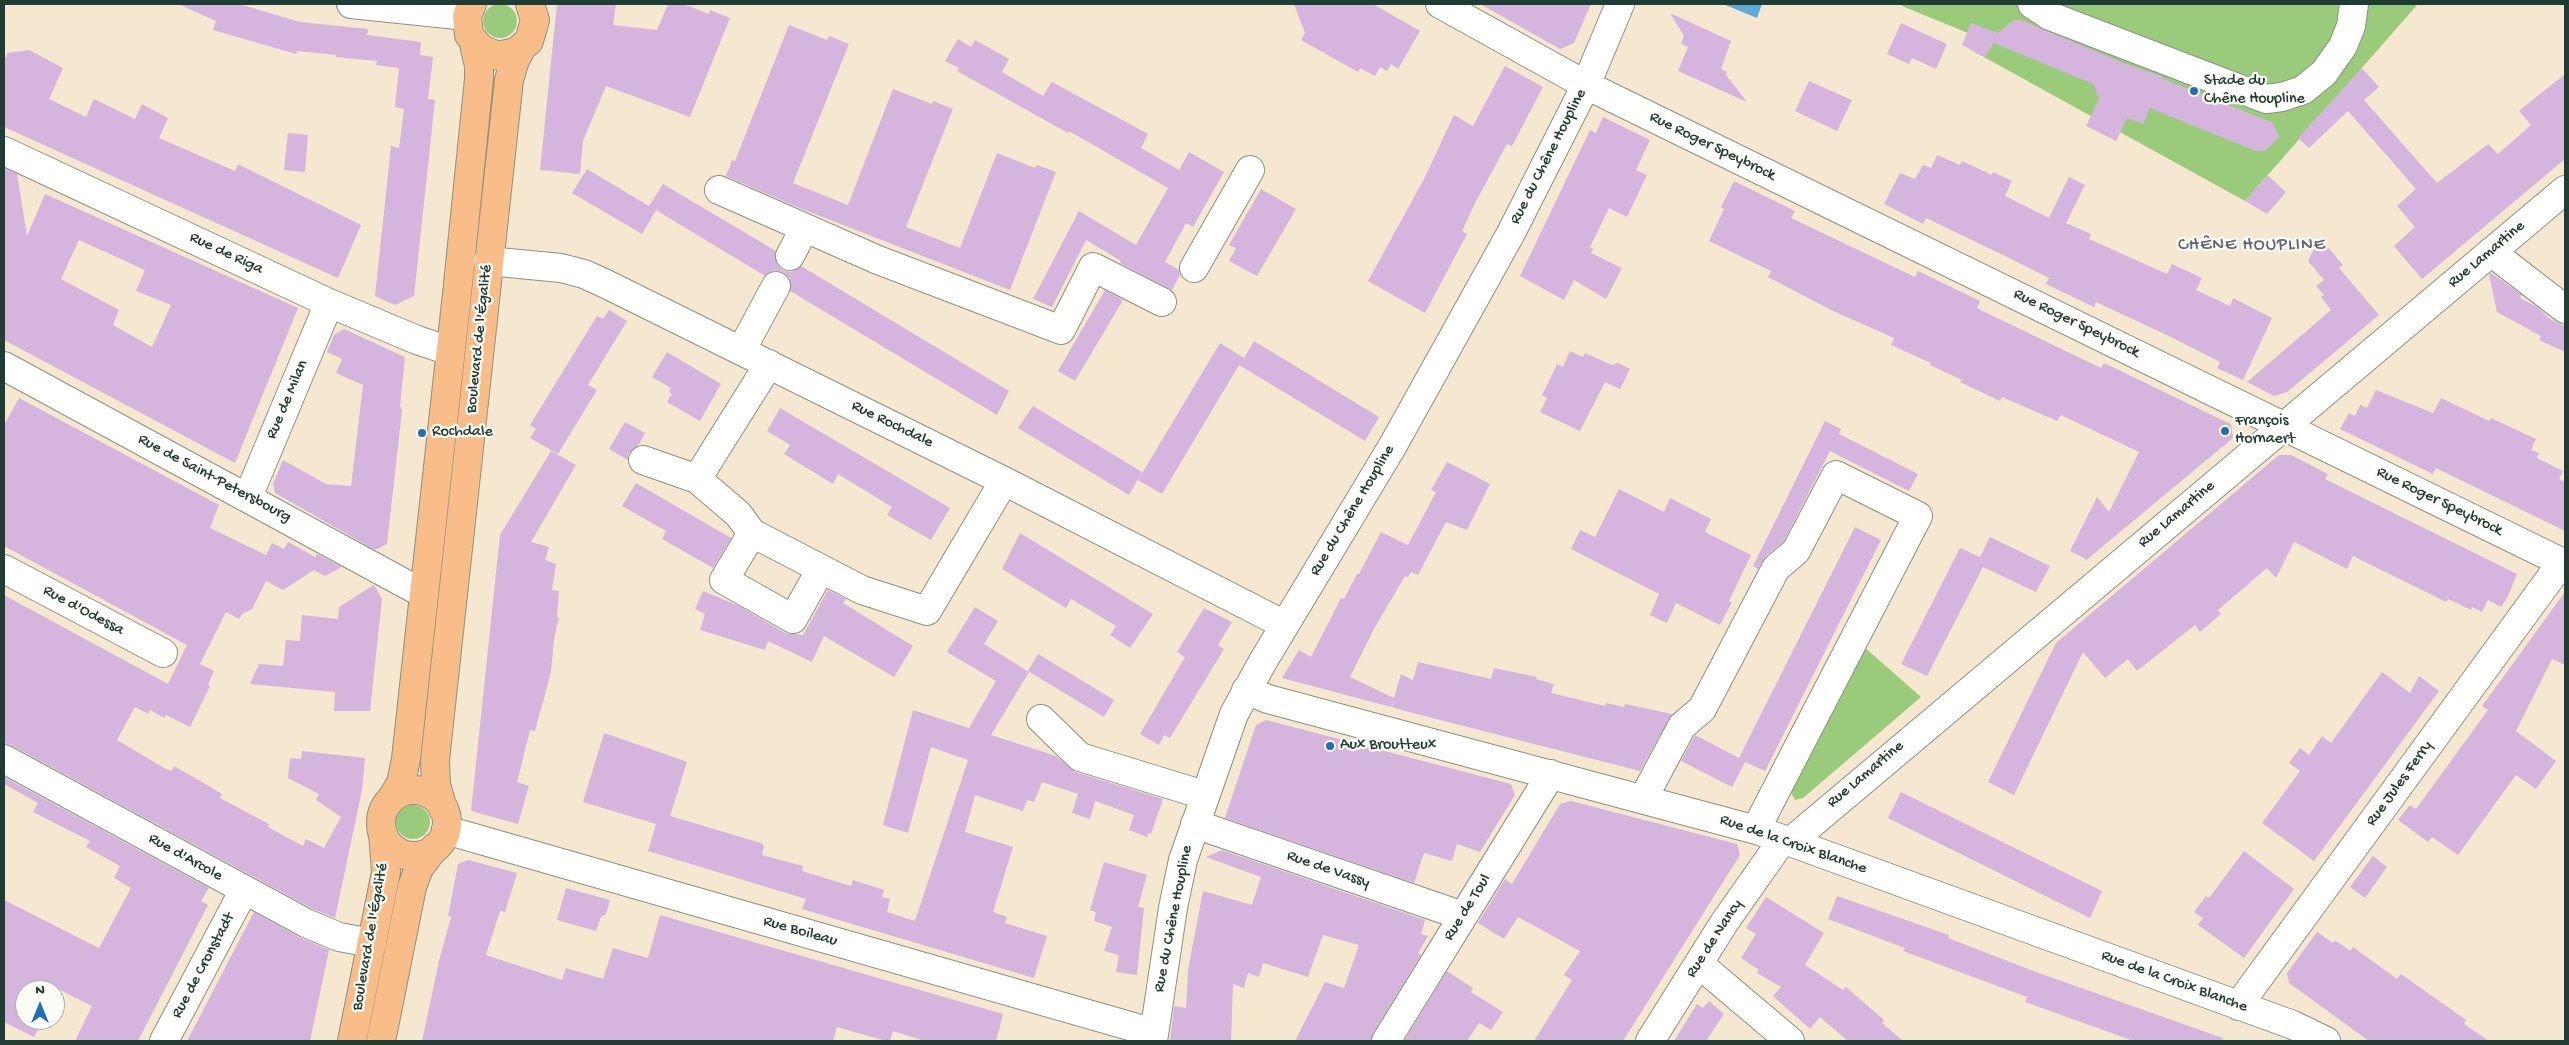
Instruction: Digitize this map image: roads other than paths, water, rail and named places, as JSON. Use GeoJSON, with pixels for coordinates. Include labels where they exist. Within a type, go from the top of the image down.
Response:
{"type":"FeatureCollection","features":[{"type":"Feature","properties":{"kind":"main road","name":"Boulevard de l'Égalité"},"geometry":{"type":"LineString","coordinates":[[381,1041],[412,887],[418,868],[441,829],[435,760],[488,261],[508,80],[514,60],[532,36],[535,26],[530,4]]}},
{"type":"Feature","properties":{"kind":"main road"},"geometry":{"type":"LineString","coordinates":[[471,20],[481,49],[492,55],[504,56],[521,49]]}},
{"type":"Feature","properties":{"kind":"main road","name":"Boulevard de l'Égalité"},"geometry":{"type":"LineString","coordinates":[[392,798],[401,783],[406,759],[479,79],[479,66],[471,20]]}},
{"type":"Feature","properties":{"kind":"main road"},"geometry":{"type":"LineString","coordinates":[[418,790],[433,796],[441,829],[421,854],[405,854],[392,846],[383,833],[381,823],[383,812],[392,798],[401,792],[418,790]]}},
{"type":"Feature","properties":{"kind":"main road","name":"Boulevard de l'Égalité"},"geometry":{"type":"LineString","coordinates":[[352,1041],[386,872],[383,833]]}},
{"type":"Feature","properties":{"kind":"street"},"geometry":{"type":"LineString","coordinates":[[351,4],[471,20]]}},
{"type":"Feature","properties":{"kind":"street","name":"Rue Roger Speybrock"},"geometry":{"type":"LineString","coordinates":[[1440,4],[1586,85],[2564,563]]}},
{"type":"Feature","properties":{"kind":"street","name":"Rue du Chêne Houpline"},"geometry":{"type":"LineString","coordinates":[[1154,1037],[1173,908],[1185,854],[1231,722],[1246,690],[1410,415],[1511,233],[1586,85],[1620,4]]}},
{"type":"Feature","properties":{"kind":"street"},"geometry":{"type":"LineString","coordinates":[[2032,4],[2050,16],[2260,97],[2273,99],[2303,90],[2332,64],[2347,36],[2354,4]]}},
{"type":"Feature","properties":{"kind":"street","name":"Rue de Riga"},"geometry":{"type":"LineString","coordinates":[[4,151],[329,303],[418,340],[450,351]]}},
{"type":"Feature","properties":{"kind":"street"},"geometry":{"type":"LineString","coordinates":[[1194,268],[1250,170]]}},
{"type":"Feature","properties":{"kind":"street"},"geometry":{"type":"LineString","coordinates":[[719,190],[804,229],[1061,330],[1092,267],[1162,302]]}},
{"type":"Feature","properties":{"kind":"street","name":"Rue Lamartine"},"geometry":{"type":"LineString","coordinates":[[1786,840],[2565,190]]}},
{"type":"Feature","properties":{"kind":"street"},"geometry":{"type":"LineString","coordinates":[[790,256],[804,229]]}},
{"type":"Feature","properties":{"kind":"street"},"geometry":{"type":"LineString","coordinates":[[2491,252],[2565,309]]}},
{"type":"Feature","properties":{"kind":"street","name":"Rue Rochdale"},"geometry":{"type":"LineString","coordinates":[[488,261],[561,268],[584,274],[1004,481],[1284,626]]}},
{"type":"Feature","properties":{"kind":"street"},"geometry":{"type":"LineString","coordinates":[[741,351],[776,286]]}},
{"type":"Feature","properties":{"kind":"street","name":"Rue de Milan"},"geometry":{"type":"LineString","coordinates":[[248,497],[329,303]]}},
{"type":"Feature","properties":{"kind":"street"},"geometry":{"type":"LineString","coordinates":[[697,479],[769,364]]}},
{"type":"Feature","properties":{"kind":"street","name":"Rue de Saint-Petersbourg"},"geometry":{"type":"LineString","coordinates":[[4,366],[424,594]]}},
{"type":"Feature","properties":{"kind":"street"},"geometry":{"type":"LineString","coordinates":[[643,460],[697,479],[738,514],[752,533],[862,590],[927,611],[1004,481]]}},
{"type":"Feature","properties":{"kind":"street"},"geometry":{"type":"LineString","coordinates":[[1643,799],[1682,726],[1702,709],[1776,568],[1796,551],[1836,475],[1918,516],[1756,829]]}},
{"type":"Feature","properties":{"kind":"street"},"geometry":{"type":"LineString","coordinates":[[752,533],[724,580],[793,619],[821,569]]}},
{"type":"Feature","properties":{"kind":"street","name":"Rue Jules Ferry"},"geometry":{"type":"LineString","coordinates":[[2238,1006],[2564,563]]}},
{"type":"Feature","properties":{"kind":"street","name":"Rue d'Odessa"},"geometry":{"type":"LineString","coordinates":[[4,569],[163,653]]}},
{"type":"Feature","properties":{"kind":"street","name":"Rue de la Croix Blanche"},"geometry":{"type":"LineString","coordinates":[[1246,690],[1268,699],[1756,829],[2305,1030],[2326,1041]]}},
{"type":"Feature","properties":{"kind":"street"},"geometry":{"type":"LineString","coordinates":[[1041,719],[1080,757],[1204,796]]}},
{"type":"Feature","properties":{"kind":"street","name":"Rue d'Arcole"},"geometry":{"type":"LineString","coordinates":[[4,759],[244,890],[324,931],[339,937],[372,943]]}},
{"type":"Feature","properties":{"kind":"street","name":"Rue de Toul"},"geometry":{"type":"LineString","coordinates":[[1386,1041],[1550,774]]}},
{"type":"Feature","properties":{"kind":"street","name":"Rue de Vassy"},"geometry":{"type":"LineString","coordinates":[[1194,824],[1463,916]]}},
{"type":"Feature","properties":{"kind":"street","name":"Rue Boileau"},"geometry":{"type":"LineString","coordinates":[[441,829],[1154,1037]]}},
{"type":"Feature","properties":{"kind":"street","name":"Rue de Nancy"},"geometry":{"type":"LineString","coordinates":[[1650,1041],[1698,964],[1786,840]]}},
{"type":"Feature","properties":{"kind":"street","name":"Rue de Cronstadt"},"geometry":{"type":"LineString","coordinates":[[164,1041],[244,890]]}},
{"type":"Feature","properties":{"kind":"street"},"geometry":{"type":"LineString","coordinates":[[1698,964],[1790,1041]]}},
{"type":"Feature","properties":{"kind":"water"},"geometry":{"type":"Polygon","coordinates":[[[1723,4],[1762,4],[1757,18],[1723,4]]]}},
{"type":"Feature","properties":{"kind":"place","name":"Stade du Chêne Houpline"},"geometry":{"type":"Point","coordinates":[2194,91]}},
{"type":"Feature","properties":{"kind":"place","name":"François Hornaert"},"geometry":{"type":"Point","coordinates":[2225,431]}},
{"type":"Feature","properties":{"kind":"place","name":"Rochdale"},"geometry":{"type":"Point","coordinates":[422,433]}},
{"type":"Feature","properties":{"kind":"place","name":"Aux Broutteux"},"geometry":{"type":"Point","coordinates":[1330,746]}},
{"type":"Feature","properties":{"kind":"district","name":"CHÊNE HOUPLINE"},"geometry":{"type":"Point","coordinates":[2252,246]}}]}
